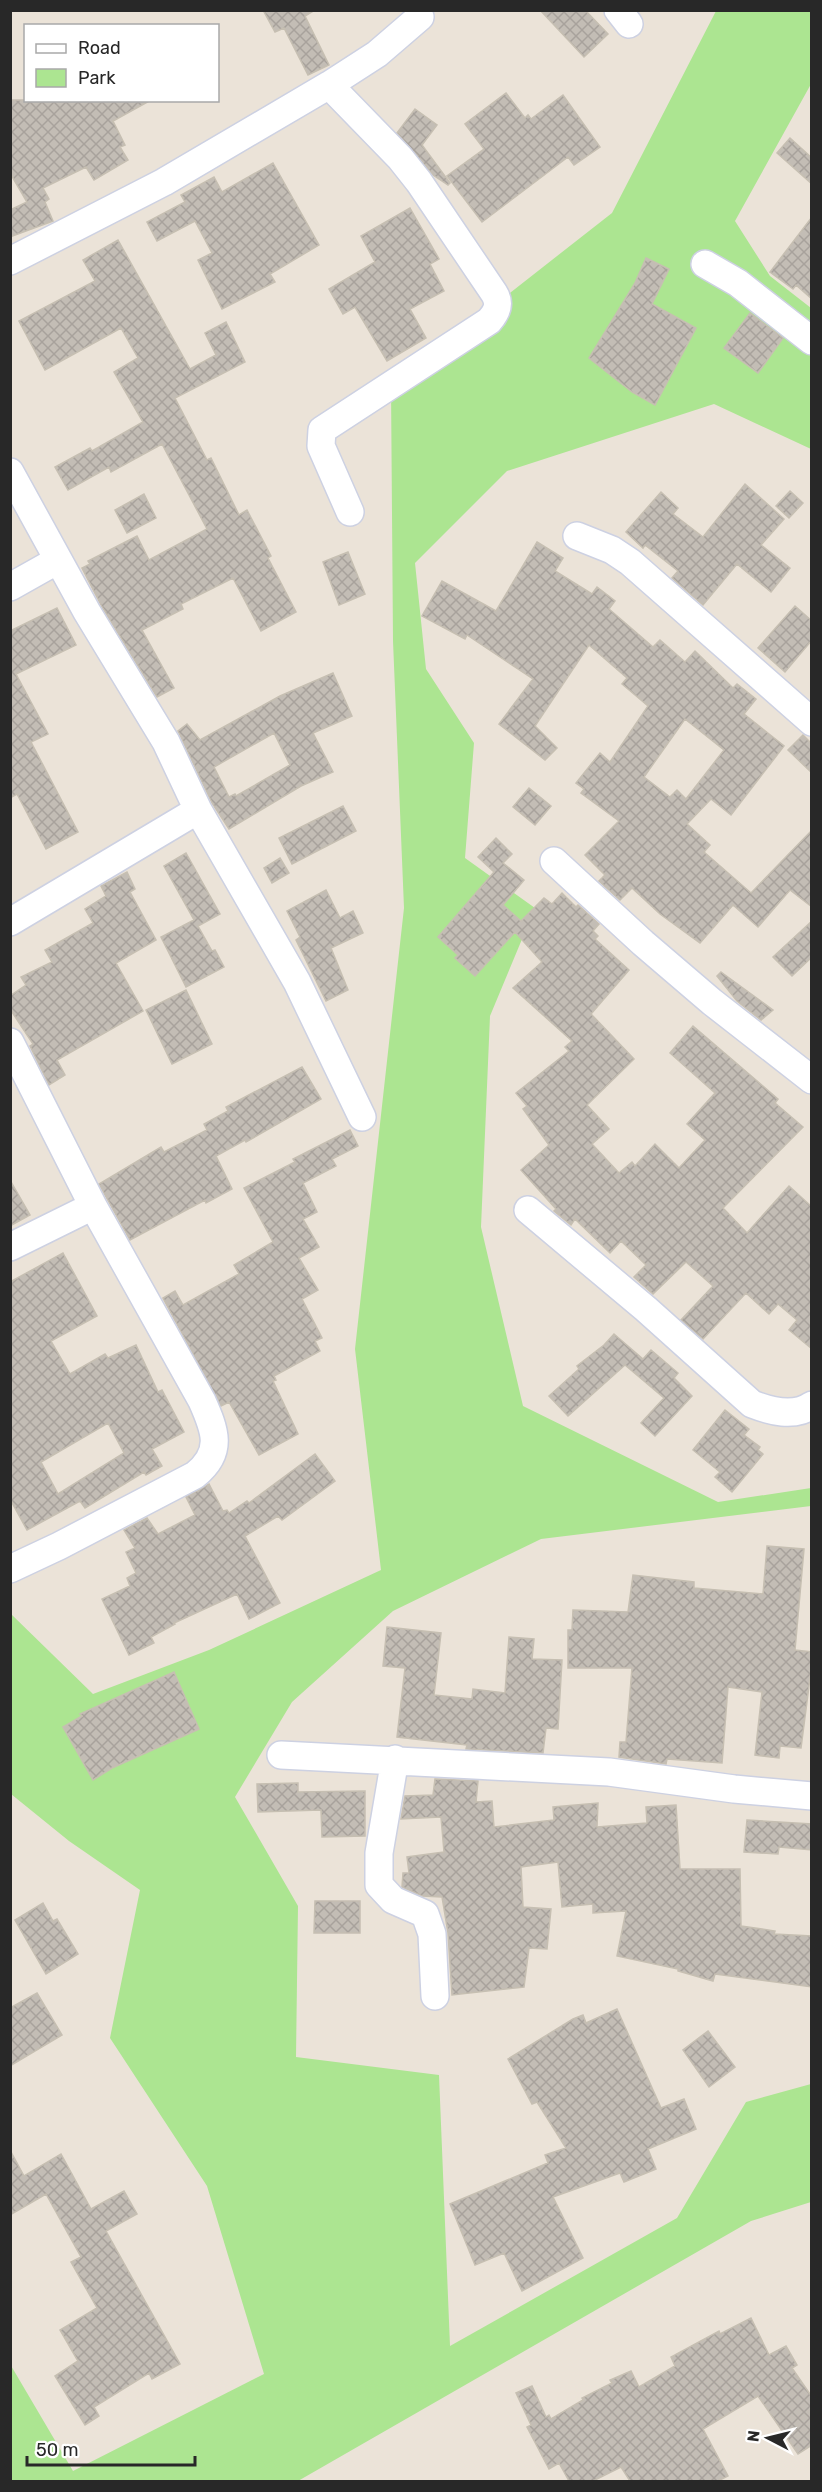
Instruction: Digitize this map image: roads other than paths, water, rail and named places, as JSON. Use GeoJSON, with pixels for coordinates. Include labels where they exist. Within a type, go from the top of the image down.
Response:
{"type":"FeatureCollection","features":[{"type":"Feature","properties":{"kind":"street"},"geometry":{"type":"LineString","coordinates":[[10,261],[164,182],[329,85],[377,54],[420,17]]}},
{"type":"Feature","properties":{"kind":"street"},"geometry":{"type":"LineString","coordinates":[[329,85],[400,158],[419,182],[494,292],[498,305],[489,321],[322,430],[321,446],[350,512]]}},
{"type":"Feature","properties":{"kind":"street"},"geometry":{"type":"LineString","coordinates":[[705,264],[738,283],[812,341]]}},
{"type":"Feature","properties":{"kind":"street"},"geometry":{"type":"LineString","coordinates":[[10,472],[87,612],[166,742],[198,810],[297,982],[362,1118]]}},
{"type":"Feature","properties":{"kind":"street"},"geometry":{"type":"LineString","coordinates":[[576,536],[612,550],[630,562],[812,722]]}},
{"type":"Feature","properties":{"kind":"street"},"geometry":{"type":"LineString","coordinates":[[10,587],[58,560]]}},
{"type":"Feature","properties":{"kind":"street"},"geometry":{"type":"LineString","coordinates":[[10,922],[198,810]]}},
{"type":"Feature","properties":{"kind":"street"},"geometry":{"type":"LineString","coordinates":[[554,861],[686,980],[812,1080]]}},
{"type":"Feature","properties":{"kind":"street"},"geometry":{"type":"LineString","coordinates":[[10,1042],[93,1206],[202,1401],[212,1423],[214,1450],[207,1465],[195,1475],[10,1569]]}},
{"type":"Feature","properties":{"kind":"street"},"geometry":{"type":"LineString","coordinates":[[10,1247],[93,1206]]}},
{"type":"Feature","properties":{"kind":"street"},"geometry":{"type":"LineString","coordinates":[[528,1210],[646,1309],[752,1404],[772,1412],[788,1412],[812,1405]]}},
{"type":"Feature","properties":{"kind":"street"},"geometry":{"type":"LineString","coordinates":[[281,1755],[609,1772],[734,1789],[812,1796]]}},
{"type":"Feature","properties":{"kind":"street"},"geometry":{"type":"LineString","coordinates":[[395,1760],[379,1853],[379,1885],[393,1900],[425,1914],[432,1934],[435,1996]]}}]}
